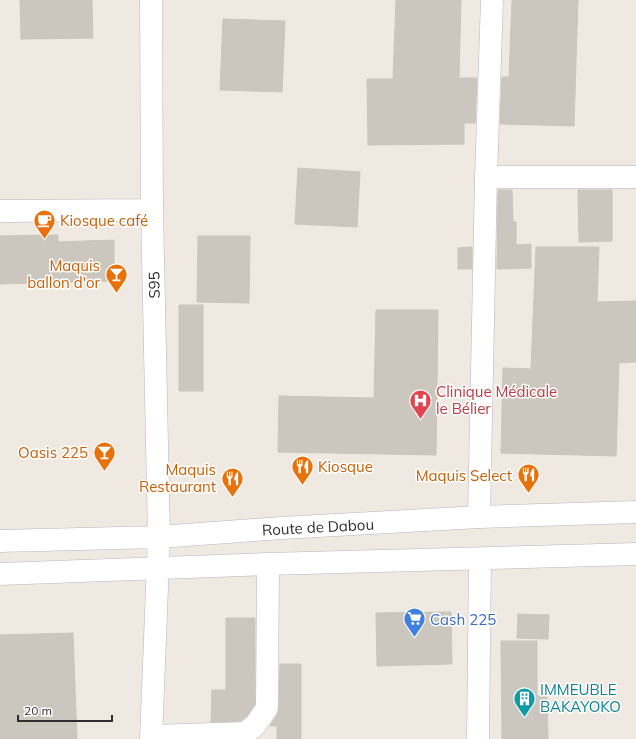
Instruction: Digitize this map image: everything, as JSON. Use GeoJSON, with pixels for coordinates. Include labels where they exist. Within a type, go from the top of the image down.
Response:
{"type":"FeatureCollection","features":[{"type":"Feature","properties":{"kind":"street","name":"S95"},"geometry":{"type":"LineString","coordinates":[[151,738],[159,537],[152,210],[152,0]]}},
{"type":"Feature","properties":{"kind":"street"},"geometry":{"type":"LineString","coordinates":[[479,518],[486,177],[492,0]]}},
{"type":"Feature","properties":{"kind":"street"},"geometry":{"type":"LineString","coordinates":[[486,177],[636,177]]}},
{"type":"Feature","properties":{"kind":"street"},"geometry":{"type":"LineString","coordinates":[[0,211],[152,210]]}},
{"type":"Feature","properties":{"kind":"street","name":"Route de Dabou"},"geometry":{"type":"LineString","coordinates":[[0,541],[159,537],[282,528],[636,512]]}},
{"type":"Feature","properties":{"kind":"street"},"geometry":{"type":"LineString","coordinates":[[0,574],[268,564],[636,554]]}},
{"type":"Feature","properties":{"kind":"street"},"geometry":{"type":"LineString","coordinates":[[478,739],[480,559]]}},
{"type":"Feature","properties":{"kind":"street"},"geometry":{"type":"LineString","coordinates":[[151,738],[246,733],[256,724],[267,708],[268,564]]}},
{"type":"Feature","properties":{"kind":"building"},"geometry":{"type":"Polygon","coordinates":[[[20,0],[92,0],[93,38],[21,39],[20,0]]]}},
{"type":"Feature","properties":{"kind":"building"},"geometry":{"type":"Polygon","coordinates":[[[396,0],[461,0],[459,78],[477,78],[475,123],[464,123],[464,144],[368,145],[367,79],[393,79],[396,0]]]}},
{"type":"Feature","properties":{"kind":"building"},"geometry":{"type":"Polygon","coordinates":[[[512,0],[578,0],[574,126],[500,124],[502,77],[509,77],[512,0]]]}},
{"type":"Feature","properties":{"kind":"building"},"geometry":{"type":"Polygon","coordinates":[[[223,19],[285,21],[282,92],[220,90],[223,19]]]}},
{"type":"Feature","properties":{"kind":"building"},"geometry":{"type":"Polygon","coordinates":[[[298,168],[360,172],[357,227],[295,224],[298,168]]]}},
{"type":"Feature","properties":{"kind":"building"},"geometry":{"type":"Polygon","coordinates":[[[498,190],[512,190],[513,222],[516,222],[516,245],[531,244],[531,268],[497,269],[498,190]]]}},
{"type":"Feature","properties":{"kind":"building"},"geometry":{"type":"Polygon","coordinates":[[[578,190],[612,190],[612,241],[579,242],[578,190]]]}},
{"type":"Feature","properties":{"kind":"building"},"geometry":{"type":"Polygon","coordinates":[[[58,235],[58,242],[114,240],[114,281],[0,284],[0,236],[58,235]]]}},
{"type":"Feature","properties":{"kind":"building"},"geometry":{"type":"Polygon","coordinates":[[[198,236],[250,236],[249,303],[197,302],[198,236]]]}},
{"type":"Feature","properties":{"kind":"building"},"geometry":{"type":"Polygon","coordinates":[[[472,247],[472,269],[458,269],[458,248],[472,247]]]}},
{"type":"Feature","properties":{"kind":"building"},"geometry":{"type":"Polygon","coordinates":[[[536,247],[599,247],[597,302],[636,301],[636,362],[619,363],[616,456],[501,453],[503,368],[531,369],[536,247]]]}},
{"type":"Feature","properties":{"kind":"building"},"geometry":{"type":"Polygon","coordinates":[[[179,305],[203,305],[203,391],[179,391],[179,305]]]}},
{"type":"Feature","properties":{"kind":"building"},"geometry":{"type":"Polygon","coordinates":[[[376,310],[438,310],[436,455],[278,452],[279,396],[374,398],[376,310]]]}},
{"type":"Feature","properties":{"kind":"building","name":"Cash 225"},"geometry":{"type":"Polygon","coordinates":[[[451,612],[452,664],[377,666],[376,613],[451,612]]]}},
{"type":"Feature","properties":{"kind":"building"},"geometry":{"type":"Polygon","coordinates":[[[518,614],[549,615],[548,639],[517,638],[518,614]]]}},
{"type":"Feature","properties":{"kind":"building"},"geometry":{"type":"Polygon","coordinates":[[[226,618],[255,618],[255,704],[247,716],[241,721],[211,722],[212,690],[226,690],[226,618]]]}},
{"type":"Feature","properties":{"kind":"building"},"geometry":{"type":"Polygon","coordinates":[[[73,633],[77,739],[0,739],[0,635],[73,633]]]}},
{"type":"Feature","properties":{"kind":"building"},"geometry":{"type":"Polygon","coordinates":[[[501,641],[537,641],[537,696],[547,696],[548,739],[502,739],[501,641]]]}},
{"type":"Feature","properties":{"kind":"building"},"geometry":{"type":"Polygon","coordinates":[[[280,664],[301,664],[301,739],[277,739],[277,726],[270,726],[279,709],[280,664]]]}},
{"type":"Feature","properties":{"kind":"place","name":"Kiosque café"},"geometry":{"type":"Point","coordinates":[44,240]}},
{"type":"Feature","properties":{"kind":"place","name":"Maquis ballon d'or"},"geometry":{"type":"Point","coordinates":[116,294]}},
{"type":"Feature","properties":{"kind":"place","name":"Clinique Médicale le Bélier"},"geometry":{"type":"Point","coordinates":[421,420]}},
{"type":"Feature","properties":{"kind":"place","name":"Oasis 225"},"geometry":{"type":"Point","coordinates":[104,472]}},
{"type":"Feature","properties":{"kind":"place","name":"Kiosque"},"geometry":{"type":"Point","coordinates":[302,486]}},
{"type":"Feature","properties":{"kind":"place","name":"Maquis Select"},"geometry":{"type":"Point","coordinates":[528,494]}},
{"type":"Feature","properties":{"kind":"place","name":"Maquis Restaurant"},"geometry":{"type":"Point","coordinates":[232,498]}},
{"type":"Feature","properties":{"kind":"place","name":"Cash 225"},"geometry":{"type":"Point","coordinates":[414,638]}},
{"type":"Feature","properties":{"kind":"place","name":"IMMEUBLE BAKAYOKO"},"geometry":{"type":"Point","coordinates":[525,718]}}]}
